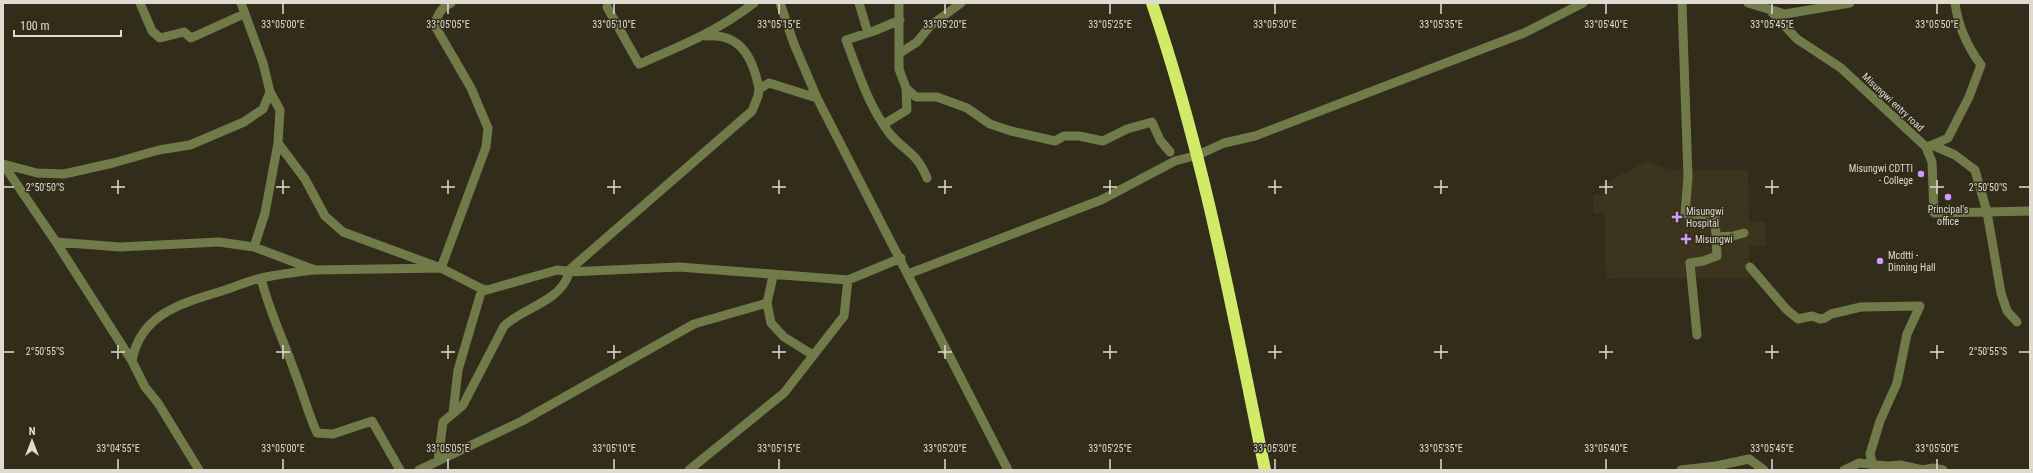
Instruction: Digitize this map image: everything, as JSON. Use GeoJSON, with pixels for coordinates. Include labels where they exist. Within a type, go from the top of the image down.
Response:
{"type":"FeatureCollection","features":[{"type":"Feature","properties":{"kind":"highway"},"geometry":{"type":"LineString","coordinates":[[1152,3],[1172,61],[1198,155],[1238,336],[1265,470]]}},
{"type":"Feature","properties":{"kind":"street"},"geometry":{"type":"LineString","coordinates":[[140,3],[152,31],[160,38],[184,32],[191,38],[244,14]]}},
{"type":"Feature","properties":{"kind":"street"},"geometry":{"type":"LineString","coordinates":[[241,3],[263,63],[270,92],[280,110],[278,143],[265,212],[254,247]]}},
{"type":"Feature","properties":{"kind":"street"},"geometry":{"type":"LineString","coordinates":[[441,268],[486,147],[488,128],[471,88],[435,26],[436,18],[445,5],[451,3]]}},
{"type":"Feature","properties":{"kind":"street"},"geometry":{"type":"LineString","coordinates":[[609,4],[639,64],[703,37],[733,19],[754,3]]}},
{"type":"Feature","properties":{"kind":"street"},"geometry":{"type":"LineString","coordinates":[[780,3],[794,44],[818,98],[1008,470]]}},
{"type":"Feature","properties":{"kind":"street"},"geometry":{"type":"LineString","coordinates":[[860,3],[868,33]]}},
{"type":"Feature","properties":{"kind":"street"},"geometry":{"type":"LineString","coordinates":[[884,124],[907,110],[906,88],[899,69],[899,3]]}},
{"type":"Feature","properties":{"kind":"street"},"geometry":{"type":"LineString","coordinates":[[900,53],[917,42],[930,26],[961,3]]}},
{"type":"Feature","properties":{"kind":"street"},"geometry":{"type":"LineString","coordinates":[[908,274],[1101,200],[1175,160],[1198,155],[1224,143],[1255,136],[1524,33],[1583,3]]}},
{"type":"Feature","properties":{"kind":"street"},"geometry":{"type":"LineString","coordinates":[[1682,3],[1688,176],[1685,214],[1715,215],[1717,256],[1703,261],[1690,263],[1697,335]]}},
{"type":"Feature","properties":{"kind":"street"},"geometry":{"type":"LineString","coordinates":[[1748,3],[1785,14],[1850,3]]}},
{"type":"Feature","properties":{"kind":"street"},"geometry":{"type":"LineString","coordinates":[[1955,3],[1957,18],[1969,49],[1981,65],[1969,97],[1948,138],[1929,146],[1932,162],[1934,213],[2030,211]]}},
{"type":"Feature","properties":{"kind":"street","name":"Misungwi entry road"},"geometry":{"type":"LineString","coordinates":[[1768,9],[1797,39],[1841,68],[1929,146],[1955,154],[1975,170],[1987,212],[2001,293],[2007,311],[2017,322]]}},
{"type":"Feature","properties":{"kind":"street"},"geometry":{"type":"LineString","coordinates":[[900,20],[846,40],[870,101],[890,134],[921,164],[927,178]]}},
{"type":"Feature","properties":{"kind":"street"},"geometry":{"type":"LineString","coordinates":[[438,460],[442,422],[463,405],[504,326],[514,316],[550,297],[566,280],[567,272],[752,111],[759,89],[754,68],[746,53],[733,40],[718,36],[703,37]]}},
{"type":"Feature","properties":{"kind":"street"},"geometry":{"type":"LineString","coordinates":[[759,89],[769,83],[818,98]]}},
{"type":"Feature","properties":{"kind":"street"},"geometry":{"type":"LineString","coordinates":[[906,88],[916,97],[937,97],[967,108],[990,124],[1011,131],[1055,140],[1064,136],[1079,136],[1103,141],[1127,129],[1152,122],[1160,140],[1170,152]]}},
{"type":"Feature","properties":{"kind":"street"},"geometry":{"type":"LineString","coordinates":[[3,164],[37,173],[64,174],[113,163],[159,150],[190,145],[244,122],[263,109],[270,92]]}},
{"type":"Feature","properties":{"kind":"street"},"geometry":{"type":"LineString","coordinates":[[278,143],[305,178],[325,216],[343,232],[441,268],[482,289],[494,289],[557,270],[567,272],[679,267],[773,276],[848,280],[901,258]]}},
{"type":"Feature","properties":{"kind":"street"},"geometry":{"type":"LineString","coordinates":[[3,164],[56,242],[132,361],[145,387],[158,403],[199,470]]}},
{"type":"Feature","properties":{"kind":"street"},"geometry":{"type":"LineString","coordinates":[[1716,237],[1733,236],[1744,233]]}},
{"type":"Feature","properties":{"kind":"street"},"geometry":{"type":"LineString","coordinates":[[56,242],[120,247],[219,242],[254,247],[315,270]]}},
{"type":"Feature","properties":{"kind":"street"},"geometry":{"type":"LineString","coordinates":[[1750,267],[1786,309],[1798,318],[1812,316],[1820,319],[1831,314],[1861,307],[1920,306],[1907,334],[1897,383],[1888,401],[1870,454],[1875,467]]}},
{"type":"Feature","properties":{"kind":"street"},"geometry":{"type":"LineString","coordinates":[[132,361],[135,345],[149,327],[172,308],[190,300],[261,278],[315,270],[441,268]]}},
{"type":"Feature","properties":{"kind":"street"},"geometry":{"type":"LineString","coordinates":[[773,276],[767,303],[771,323],[784,337],[813,355]]}},
{"type":"Feature","properties":{"kind":"street"},"geometry":{"type":"LineString","coordinates":[[261,278],[272,316],[296,374],[309,416],[317,433],[333,434],[372,421],[400,470]]}},
{"type":"Feature","properties":{"kind":"street"},"geometry":{"type":"LineString","coordinates":[[689,470],[784,393],[844,316],[848,280]]}},
{"type":"Feature","properties":{"kind":"street"},"geometry":{"type":"LineString","coordinates":[[453,413],[458,370],[482,289]]}},
{"type":"Feature","properties":{"kind":"street"},"geometry":{"type":"LineString","coordinates":[[419,470],[522,421],[694,324],[767,303]]}},
{"type":"Feature","properties":{"kind":"street"},"geometry":{"type":"LineString","coordinates":[[1680,470],[1716,466],[1749,459],[1764,470]]}},
{"type":"Feature","properties":{"kind":"street"},"geometry":{"type":"LineString","coordinates":[[1844,470],[1859,463],[1875,467],[1900,465],[1907,468],[1923,470],[1933,468],[1943,470]]}},
{"type":"Feature","properties":{"kind":"shaded area","name":"Misungwi Hospital"},"geometry":{"type":"Polygon","coordinates":[[[1647,161],[1671,170],[1748,170],[1749,222],[1765,222],[1766,246],[1749,246],[1750,278],[1606,279],[1605,213],[1593,213],[1593,195],[1604,195],[1604,184],[1647,161]]]}},
{"type":"Feature","properties":{"kind":"place","name":"Misungwi CDTTI - College"},"geometry":{"type":"Point","coordinates":[1921,174]}},
{"type":"Feature","properties":{"kind":"place","name":"Principal's office"},"geometry":{"type":"Point","coordinates":[1948,197]}},
{"type":"Feature","properties":{"kind":"place","name":"Misungwi Hospital"},"geometry":{"type":"Point","coordinates":[1677,217]}},
{"type":"Feature","properties":{"kind":"place","name":"Misungwi"},"geometry":{"type":"Point","coordinates":[1686,239]}},
{"type":"Feature","properties":{"kind":"place","name":"Mcdtti - Dinning Hall"},"geometry":{"type":"Point","coordinates":[1880,261]}}]}
